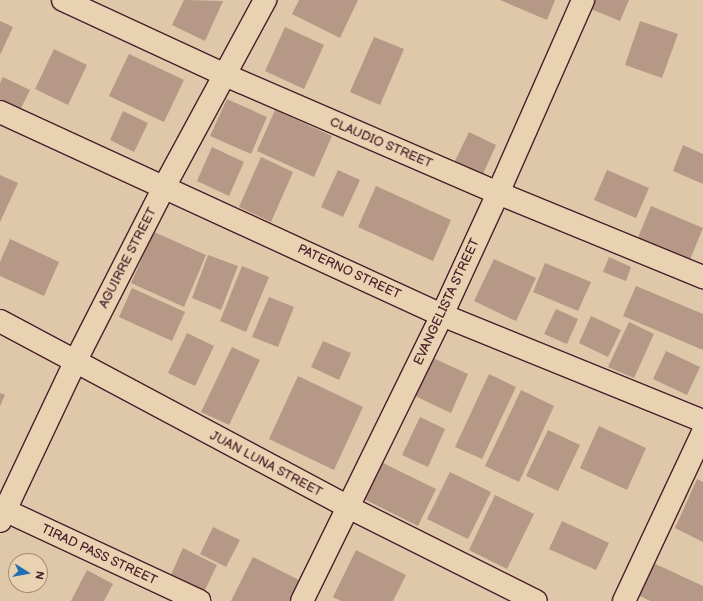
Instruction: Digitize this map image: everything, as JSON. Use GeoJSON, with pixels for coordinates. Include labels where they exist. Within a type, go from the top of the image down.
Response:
{"type":"FeatureCollection","features":[{"type":"Feature","properties":{"kind":"street","name":"CLAUDIO STREET"},"geometry":{"type":"LineString","coordinates":[[63,0],[225,75],[498,193],[703,277]]}},
{"type":"Feature","properties":{"kind":"street","name":"AGUIRRE STREET"},"geometry":{"type":"LineString","coordinates":[[2,513],[75,362],[164,187],[265,0]]}},
{"type":"Feature","properties":{"kind":"street","name":"EVANGELISTA STREET"},"geometry":{"type":"LineString","coordinates":[[302,601],[442,315],[498,193],[583,0]]}},
{"type":"Feature","properties":{"kind":"street","name":"PATERNO STREET"},"geometry":{"type":"LineString","coordinates":[[0,112],[442,315],[703,421]]}},
{"type":"Feature","properties":{"kind":"street","name":"JUAN LUNA STREET"},"geometry":{"type":"LineString","coordinates":[[0,321],[348,507],[536,601]]}},
{"type":"Feature","properties":{"kind":"street"},"geometry":{"type":"LineString","coordinates":[[624,601],[703,432]]}},
{"type":"Feature","properties":{"kind":"street","name":"TIRAD PASS STREET"},"geometry":{"type":"LineString","coordinates":[[2,513],[199,601]]}},
{"type":"Feature","properties":{"kind":"building"},"geometry":{"type":"Polygon","coordinates":[[[184,0],[223,1],[205,41],[172,25],[184,0]]]}},
{"type":"Feature","properties":{"kind":"building"},"geometry":{"type":"Polygon","coordinates":[[[299,0],[358,0],[340,38],[292,14],[299,0]]]}},
{"type":"Feature","properties":{"kind":"building"},"geometry":{"type":"Polygon","coordinates":[[[500,0],[555,0],[547,20],[500,0]]]}},
{"type":"Feature","properties":{"kind":"building"},"geometry":{"type":"Polygon","coordinates":[[[589,0],[629,0],[620,21],[586,7],[589,0]]]}},
{"type":"Feature","properties":{"kind":"building"},"geometry":{"type":"Polygon","coordinates":[[[0,21],[13,27],[0,55],[0,21]]]}},
{"type":"Feature","properties":{"kind":"building"},"geometry":{"type":"Polygon","coordinates":[[[640,21],[678,34],[662,78],[625,65],[640,21]]]}},
{"type":"Feature","properties":{"kind":"building"},"geometry":{"type":"Polygon","coordinates":[[[285,27],[324,45],[304,89],[265,71],[285,27]]]}},
{"type":"Feature","properties":{"kind":"building"},"geometry":{"type":"Polygon","coordinates":[[[374,37],[404,49],[380,105],[350,92],[374,37]]]}},
{"type":"Feature","properties":{"kind":"building"},"geometry":{"type":"Polygon","coordinates":[[[54,49],[87,65],[68,105],[35,89],[54,49]]]}},
{"type":"Feature","properties":{"kind":"building"},"geometry":{"type":"Polygon","coordinates":[[[129,54],[184,80],[164,122],[109,96],[129,54]]]}},
{"type":"Feature","properties":{"kind":"building"},"geometry":{"type":"Polygon","coordinates":[[[3,77],[30,90],[20,110],[0,101],[0,83],[3,77]]]}},
{"type":"Feature","properties":{"kind":"building"},"geometry":{"type":"Polygon","coordinates":[[[227,99],[267,117],[251,154],[210,136],[227,99]]]}},
{"type":"Feature","properties":{"kind":"building"},"geometry":{"type":"Polygon","coordinates":[[[275,110],[332,136],[314,177],[257,151],[275,110]]]}},
{"type":"Feature","properties":{"kind":"building"},"geometry":{"type":"Polygon","coordinates":[[[123,111],[148,123],[134,152],[110,140],[123,111]]]}},
{"type":"Feature","properties":{"kind":"building"},"geometry":{"type":"Polygon","coordinates":[[[469,132],[496,145],[482,176],[454,163],[469,132]]]}},
{"type":"Feature","properties":{"kind":"building"},"geometry":{"type":"Polygon","coordinates":[[[683,145],[703,154],[703,184],[673,171],[683,145]]]}},
{"type":"Feature","properties":{"kind":"building"},"geometry":{"type":"Polygon","coordinates":[[[212,147],[244,162],[229,196],[197,181],[212,147]]]}},
{"type":"Feature","properties":{"kind":"building"},"geometry":{"type":"Polygon","coordinates":[[[261,157],[293,172],[271,222],[239,207],[261,157]]]}},
{"type":"Feature","properties":{"kind":"building"},"geometry":{"type":"Polygon","coordinates":[[[338,170],[360,180],[343,217],[321,207],[338,170]]]}},
{"type":"Feature","properties":{"kind":"building"},"geometry":{"type":"Polygon","coordinates":[[[607,170],[649,188],[636,218],[594,200],[607,170]]]}},
{"type":"Feature","properties":{"kind":"building"},"geometry":{"type":"Polygon","coordinates":[[[0,175],[18,183],[0,222],[0,175]]]}},
{"type":"Feature","properties":{"kind":"building"},"geometry":{"type":"Polygon","coordinates":[[[376,186],[451,220],[433,261],[358,227],[376,186]]]}},
{"type":"Feature","properties":{"kind":"building"},"geometry":{"type":"Polygon","coordinates":[[[651,206],[703,228],[689,262],[637,240],[651,206]]]}},
{"type":"Feature","properties":{"kind":"building"},"geometry":{"type":"Polygon","coordinates":[[[154,232],[206,255],[184,307],[131,283],[154,232]]]}},
{"type":"Feature","properties":{"kind":"building"},"geometry":{"type":"Polygon","coordinates":[[[10,239],[59,262],[44,296],[0,276],[0,262],[10,239]]]}},
{"type":"Feature","properties":{"kind":"building"},"geometry":{"type":"Polygon","coordinates":[[[208,255],[238,266],[221,310],[192,298],[208,255]]]}},
{"type":"Feature","properties":{"kind":"building"},"geometry":{"type":"Polygon","coordinates":[[[609,257],[631,267],[626,281],[603,272],[609,257]]]}},
{"type":"Feature","properties":{"kind":"building"},"geometry":{"type":"Polygon","coordinates":[[[494,259],[536,278],[516,321],[474,301],[494,259]]]}},
{"type":"Feature","properties":{"kind":"building"},"geometry":{"type":"Polygon","coordinates":[[[545,263],[591,282],[578,311],[533,292],[545,263]]]}},
{"type":"Feature","properties":{"kind":"building"},"geometry":{"type":"Polygon","coordinates":[[[242,266],[269,277],[246,332],[220,321],[242,266]]]}},
{"type":"Feature","properties":{"kind":"building"},"geometry":{"type":"Polygon","coordinates":[[[636,286],[703,314],[703,350],[623,316],[636,286]]]}},
{"type":"Feature","properties":{"kind":"building"},"geometry":{"type":"Polygon","coordinates":[[[132,288],[185,312],[172,341],[119,317],[132,288]]]}},
{"type":"Feature","properties":{"kind":"building"},"geometry":{"type":"Polygon","coordinates":[[[269,297],[294,307],[278,347],[252,337],[269,297]]]}},
{"type":"Feature","properties":{"kind":"building"},"geometry":{"type":"Polygon","coordinates":[[[556,309],[578,319],[567,344],[544,334],[556,309]]]}},
{"type":"Feature","properties":{"kind":"building"},"geometry":{"type":"Polygon","coordinates":[[[591,316],[621,330],[608,357],[579,343],[591,316]]]}},
{"type":"Feature","properties":{"kind":"building"},"geometry":{"type":"Polygon","coordinates":[[[629,322],[654,334],[634,378],[608,367],[629,322]]]}},
{"type":"Feature","properties":{"kind":"building"},"geometry":{"type":"Polygon","coordinates":[[[187,333],[214,346],[195,386],[168,373],[187,333]]]}},
{"type":"Feature","properties":{"kind":"building"},"geometry":{"type":"Polygon","coordinates":[[[323,341],[351,353],[339,380],[311,367],[323,341]]]}},
{"type":"Feature","properties":{"kind":"building"},"geometry":{"type":"Polygon","coordinates":[[[232,347],[260,360],[229,425],[201,412],[232,347]]]}},
{"type":"Feature","properties":{"kind":"building"},"geometry":{"type":"Polygon","coordinates":[[[666,351],[700,367],[687,395],[653,379],[666,351]]]}},
{"type":"Feature","properties":{"kind":"building"},"geometry":{"type":"Polygon","coordinates":[[[433,358],[468,374],[451,413],[415,396],[433,358]]]}},
{"type":"Feature","properties":{"kind":"building"},"geometry":{"type":"Polygon","coordinates":[[[489,374],[516,387],[482,459],[455,447],[489,374]]]}},
{"type":"Feature","properties":{"kind":"building"},"geometry":{"type":"Polygon","coordinates":[[[298,376],[363,407],[334,470],[269,439],[298,376]]]}},
{"type":"Feature","properties":{"kind":"building"},"geometry":{"type":"Polygon","coordinates":[[[521,390],[554,406],[519,482],[485,466],[521,390]]]}},
{"type":"Feature","properties":{"kind":"building"},"geometry":{"type":"Polygon","coordinates":[[[0,393],[5,395],[0,406],[0,393]]]}},
{"type":"Feature","properties":{"kind":"building"},"geometry":{"type":"Polygon","coordinates":[[[420,417],[445,429],[428,467],[402,455],[420,417]]]}},
{"type":"Feature","properties":{"kind":"building"},"geometry":{"type":"Polygon","coordinates":[[[599,426],[646,448],[627,490],[580,468],[599,426]]]}},
{"type":"Feature","properties":{"kind":"building"},"geometry":{"type":"Polygon","coordinates":[[[548,430],[580,445],[558,491],[526,476],[548,430]]]}},
{"type":"Feature","properties":{"kind":"building"},"geometry":{"type":"Polygon","coordinates":[[[381,462],[436,489],[418,526],[364,499],[381,462]]]}},
{"type":"Feature","properties":{"kind":"building"},"geometry":{"type":"Polygon","coordinates":[[[450,472],[491,492],[468,539],[427,519],[450,472]]]}},
{"type":"Feature","properties":{"kind":"building"},"geometry":{"type":"Polygon","coordinates":[[[697,479],[703,482],[703,542],[675,528],[697,479]]]}},
{"type":"Feature","properties":{"kind":"building"},"geometry":{"type":"Polygon","coordinates":[[[495,495],[534,514],[507,569],[469,550],[495,495]]]}},
{"type":"Feature","properties":{"kind":"building"},"geometry":{"type":"Polygon","coordinates":[[[562,521],[609,543],[596,570],[549,549],[562,521]]]}},
{"type":"Feature","properties":{"kind":"building"},"geometry":{"type":"Polygon","coordinates":[[[213,527],[240,540],[226,567],[200,554],[213,527]]]}},
{"type":"Feature","properties":{"kind":"building"},"geometry":{"type":"Polygon","coordinates":[[[183,548],[217,565],[203,594],[170,577],[183,548]]]}},
{"type":"Feature","properties":{"kind":"building"},"geometry":{"type":"Polygon","coordinates":[[[356,550],[406,575],[393,601],[341,601],[333,597],[356,550]]]}},
{"type":"Feature","properties":{"kind":"building"},"geometry":{"type":"Polygon","coordinates":[[[253,557],[303,582],[294,601],[231,601],[253,557]]]}},
{"type":"Feature","properties":{"kind":"building"},"geometry":{"type":"Polygon","coordinates":[[[649,561],[703,586],[703,601],[650,601],[634,593],[649,561]]]}},
{"type":"Feature","properties":{"kind":"building"},"geometry":{"type":"Polygon","coordinates":[[[87,570],[113,584],[104,601],[71,601],[87,570]]]}}]}
